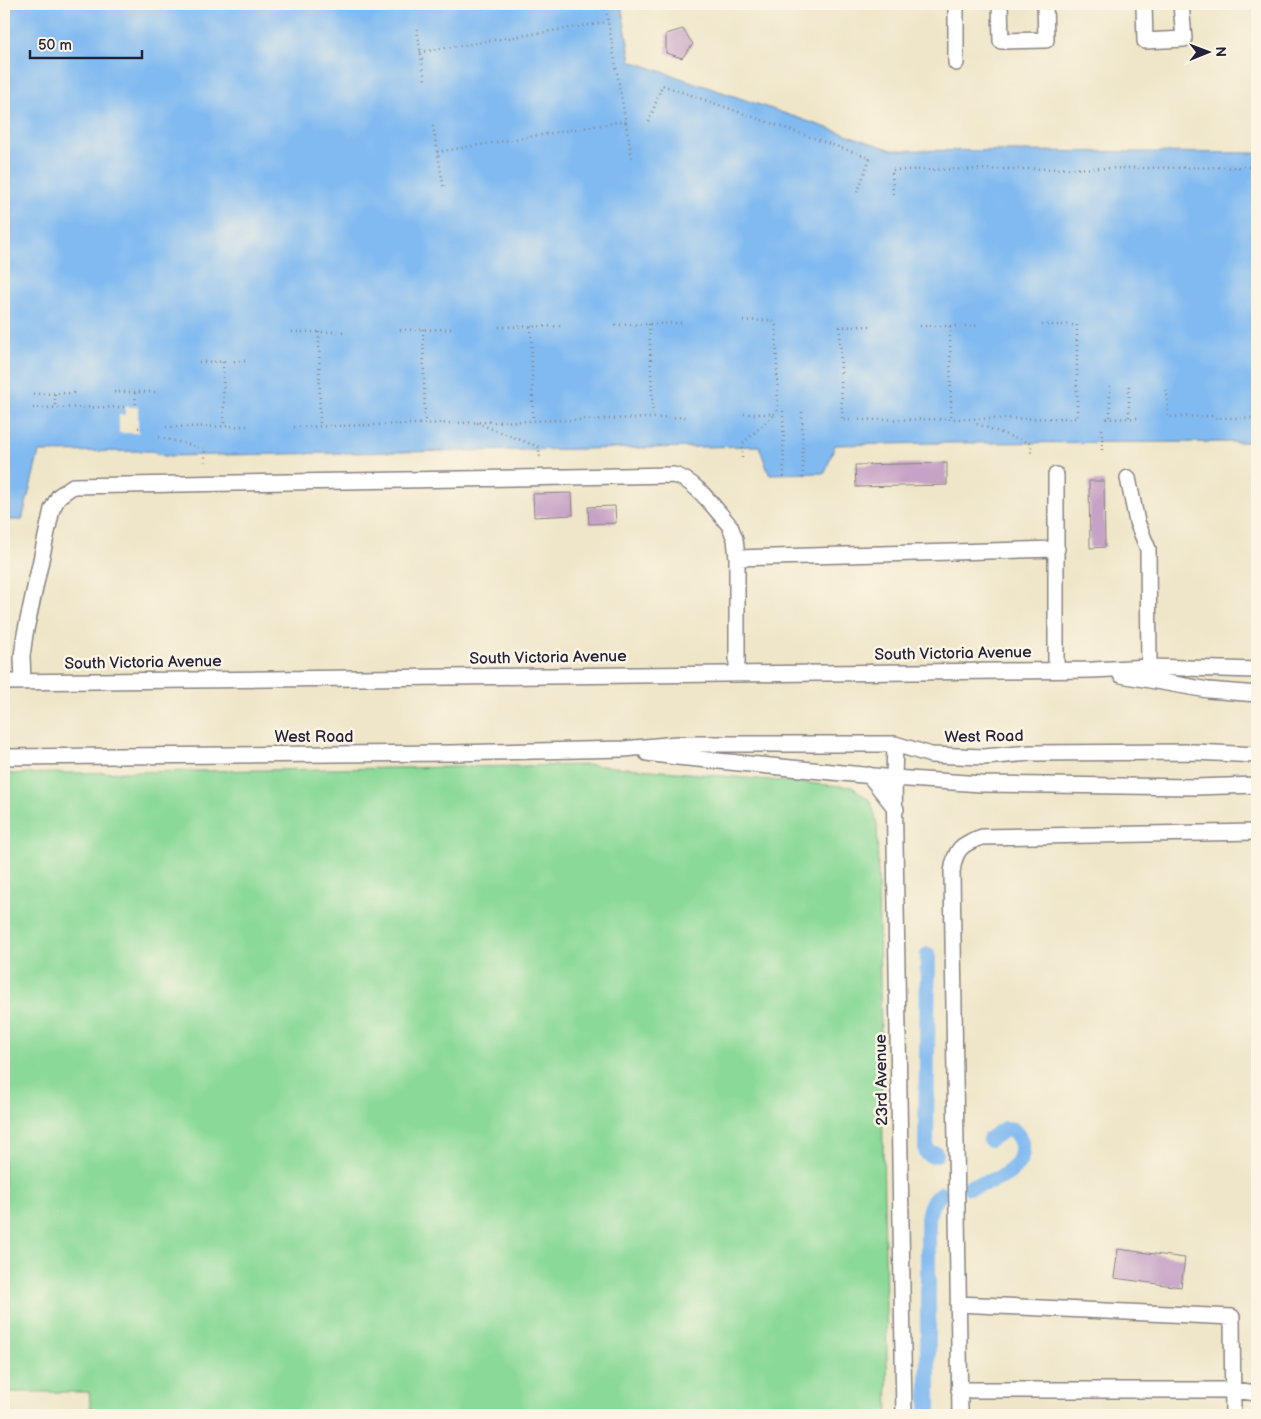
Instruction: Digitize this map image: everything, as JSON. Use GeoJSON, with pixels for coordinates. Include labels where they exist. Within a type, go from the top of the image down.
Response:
{"type":"FeatureCollection","features":[{"type":"Feature","properties":{"kind":"street"},"geometry":{"type":"LineString","coordinates":[[956,4],[956,63]]}},
{"type":"Feature","properties":{"kind":"street"},"geometry":{"type":"LineString","coordinates":[[1000,4],[1001,41],[1046,40],[1045,4]]}},
{"type":"Feature","properties":{"kind":"street"},"geometry":{"type":"LineString","coordinates":[[1144,4],[1145,41],[1184,39],[1181,4]]}},
{"type":"Feature","properties":{"kind":"street"},"geometry":{"type":"LineString","coordinates":[[1056,474],[1056,670]]}},
{"type":"Feature","properties":{"kind":"street"},"geometry":{"type":"LineString","coordinates":[[23,682],[22,656],[25,634],[52,509],[61,493],[70,487],[77,485],[672,475],[684,478],[693,485],[730,526],[735,539],[737,558],[737,674]]}},
{"type":"Feature","properties":{"kind":"street"},"geometry":{"type":"LineString","coordinates":[[1128,478],[1137,522],[1148,549],[1149,667]]}},
{"type":"Feature","properties":{"kind":"street"},"geometry":{"type":"LineString","coordinates":[[737,558],[1057,548]]}},
{"type":"Feature","properties":{"kind":"street","name":"South Victoria Avenue"},"geometry":{"type":"LineString","coordinates":[[4,682],[1093,670],[1149,667],[1257,670]]}},
{"type":"Feature","properties":{"kind":"street","name":"South Victoria Avenue"},"geometry":{"type":"LineString","coordinates":[[1093,670],[1208,690],[1257,694]]}},
{"type":"Feature","properties":{"kind":"street","name":"West Road"},"geometry":{"type":"LineString","coordinates":[[4,757],[442,753],[624,749],[677,744],[895,744],[931,755],[984,757],[1030,753],[1117,752],[1194,752],[1257,756]]}},
{"type":"Feature","properties":{"kind":"street","name":"23rd Avenue"},"geometry":{"type":"LineString","coordinates":[[895,744],[904,1415]]}},
{"type":"Feature","properties":{"kind":"street","name":"West Road"},"geometry":{"type":"LineString","coordinates":[[624,749],[677,757],[894,778],[981,784],[1196,787],[1257,785]]}},
{"type":"Feature","properties":{"kind":"street"},"geometry":{"type":"LineString","coordinates":[[869,775],[896,809]]}},
{"type":"Feature","properties":{"kind":"street"},"geometry":{"type":"LineString","coordinates":[[960,1415],[952,872],[956,853],[962,846],[982,837],[1257,832]]}},
{"type":"Feature","properties":{"kind":"street"},"geometry":{"type":"LineString","coordinates":[[958,1304],[1232,1318],[1233,1415]]}},
{"type":"Feature","properties":{"kind":"street"},"geometry":{"type":"LineString","coordinates":[[959,1390],[1233,1390],[1257,1393]]}},
{"type":"Feature","properties":{"kind":"path"},"geometry":{"type":"LineString","coordinates":[[605,4],[632,158]]}},
{"type":"Feature","properties":{"kind":"path"},"geometry":{"type":"LineString","coordinates":[[420,52],[608,22]]}},
{"type":"Feature","properties":{"kind":"path"},"geometry":{"type":"LineString","coordinates":[[417,29],[425,80]]}},
{"type":"Feature","properties":{"kind":"path"},"geometry":{"type":"LineString","coordinates":[[649,122],[662,85],[671,88],[870,158],[857,193]]}},
{"type":"Feature","properties":{"kind":"path"},"geometry":{"type":"LineString","coordinates":[[438,152],[625,121]]}},
{"type":"Feature","properties":{"kind":"path"},"geometry":{"type":"LineString","coordinates":[[433,126],[444,190]]}},
{"type":"Feature","properties":{"kind":"path"},"geometry":{"type":"LineString","coordinates":[[893,194],[892,170],[1257,167]]}},
{"type":"Feature","properties":{"kind":"path"},"geometry":{"type":"LineString","coordinates":[[742,458],[742,445],[744,442],[776,414],[778,409],[776,326],[770,320],[743,321]]}},
{"type":"Feature","properties":{"kind":"path"},"geometry":{"type":"LineString","coordinates":[[649,324],[653,418]]}},
{"type":"Feature","properties":{"kind":"path"},"geometry":{"type":"LineString","coordinates":[[615,325],[683,324]]}},
{"type":"Feature","properties":{"kind":"path"},"geometry":{"type":"LineString","coordinates":[[870,326],[840,327],[842,420],[1077,418],[1077,325],[1041,325]]}},
{"type":"Feature","properties":{"kind":"path"},"geometry":{"type":"LineString","coordinates":[[531,326],[534,421]]}},
{"type":"Feature","properties":{"kind":"path"},"geometry":{"type":"LineString","coordinates":[[499,327],[563,326]]}},
{"type":"Feature","properties":{"kind":"path"},"geometry":{"type":"LineString","coordinates":[[920,326],[979,326]]}},
{"type":"Feature","properties":{"kind":"path"},"geometry":{"type":"LineString","coordinates":[[950,326],[951,419]]}},
{"type":"Feature","properties":{"kind":"path"},"geometry":{"type":"LineString","coordinates":[[395,330],[453,329]]}},
{"type":"Feature","properties":{"kind":"path"},"geometry":{"type":"LineString","coordinates":[[423,330],[426,424]]}},
{"type":"Feature","properties":{"kind":"path"},"geometry":{"type":"LineString","coordinates":[[292,332],[347,332]]}},
{"type":"Feature","properties":{"kind":"path"},"geometry":{"type":"LineString","coordinates":[[319,332],[320,426]]}},
{"type":"Feature","properties":{"kind":"path"},"geometry":{"type":"LineString","coordinates":[[199,362],[249,361]]}},
{"type":"Feature","properties":{"kind":"path"},"geometry":{"type":"LineString","coordinates":[[223,362],[224,426]]}},
{"type":"Feature","properties":{"kind":"path"},"geometry":{"type":"LineString","coordinates":[[1110,386],[1108,419],[1138,418]]}},
{"type":"Feature","properties":{"kind":"path"},"geometry":{"type":"LineString","coordinates":[[1129,386],[1130,419]]}},
{"type":"Feature","properties":{"kind":"path"},"geometry":{"type":"LineString","coordinates":[[1167,390],[1168,417],[1214,416],[1217,418],[1257,418]]}},
{"type":"Feature","properties":{"kind":"path"},"geometry":{"type":"LineString","coordinates":[[114,392],[159,392]]}},
{"type":"Feature","properties":{"kind":"path"},"geometry":{"type":"LineString","coordinates":[[135,392],[136,407]]}},
{"type":"Feature","properties":{"kind":"path"},"geometry":{"type":"LineString","coordinates":[[33,394],[77,394]]}},
{"type":"Feature","properties":{"kind":"path"},"geometry":{"type":"LineString","coordinates":[[55,394],[55,408]]}},
{"type":"Feature","properties":{"kind":"path"},"geometry":{"type":"LineString","coordinates":[[34,408],[125,407]]}},
{"type":"Feature","properties":{"kind":"path"},"geometry":{"type":"LineString","coordinates":[[784,411],[784,481]]}},
{"type":"Feature","properties":{"kind":"path"},"geometry":{"type":"LineString","coordinates":[[802,412],[803,481]]}},
{"type":"Feature","properties":{"kind":"path"},"geometry":{"type":"LineString","coordinates":[[744,414],[776,414]]}},
{"type":"Feature","properties":{"kind":"path"},"geometry":{"type":"LineString","coordinates":[[294,426],[687,417]]}},
{"type":"Feature","properties":{"kind":"path"},"geometry":{"type":"LineString","coordinates":[[476,422],[539,447],[540,459]]}},
{"type":"Feature","properties":{"kind":"path"},"geometry":{"type":"LineString","coordinates":[[977,424],[1031,444],[1031,456]]}},
{"type":"Feature","properties":{"kind":"path"},"geometry":{"type":"LineString","coordinates":[[166,427],[250,426]]}},
{"type":"Feature","properties":{"kind":"path"},"geometry":{"type":"LineString","coordinates":[[138,428],[143,427]]}},
{"type":"Feature","properties":{"kind":"path"},"geometry":{"type":"LineString","coordinates":[[1102,429],[1102,455]]}},
{"type":"Feature","properties":{"kind":"path"},"geometry":{"type":"LineString","coordinates":[[159,437],[205,449],[205,462]]}},
{"type":"Feature","properties":{"kind":"path"},"geometry":{"type":"LineString","coordinates":[[5,450],[7,534]]}},
{"type":"Feature","properties":{"kind":"green space"},"geometry":{"type":"Polygon","coordinates":[[[592,765],[852,787],[871,801],[877,824],[888,1415],[91,1415],[89,1392],[4,1392],[4,774],[592,765]]]}},
{"type":"Feature","properties":{"kind":"water"},"geometry":{"type":"Polygon","coordinates":[[[4,4],[621,4],[631,61],[892,150],[1257,153],[1257,442],[835,445],[825,473],[769,474],[759,446],[164,456],[152,451],[39,452],[22,520],[4,520],[4,4]]]}},
{"type":"Feature","properties":{"kind":"pier"},"geometry":{"type":"Polygon","coordinates":[[[125,407],[138,407],[138,433],[119,433],[119,415],[125,415],[125,407]]]}},
{"type":"Feature","properties":{"kind":"building"},"geometry":{"type":"Polygon","coordinates":[[[683,29],[693,44],[682,58],[666,53],[666,34],[683,29]]]}},
{"type":"Feature","properties":{"kind":"building"},"geometry":{"type":"Polygon","coordinates":[[[947,463],[947,485],[856,487],[855,465],[947,463]]]}},
{"type":"Feature","properties":{"kind":"building"},"geometry":{"type":"Polygon","coordinates":[[[1089,481],[1104,481],[1105,547],[1090,548],[1089,481]]]}},
{"type":"Feature","properties":{"kind":"building"},"geometry":{"type":"Polygon","coordinates":[[[572,493],[573,515],[534,517],[533,494],[572,493]]]}},
{"type":"Feature","properties":{"kind":"building"},"geometry":{"type":"Polygon","coordinates":[[[615,506],[616,523],[589,524],[588,507],[615,506]]]}},
{"type":"Feature","properties":{"kind":"building"},"geometry":{"type":"Polygon","coordinates":[[[1118,1249],[1185,1258],[1181,1287],[1114,1278],[1118,1249]]]}},
{"type":"Feature","properties":{"kind":"waterway"},"geometry":{"type":"LineString","coordinates":[[928,955],[926,1149],[927,1153],[931,1155],[936,1154]]}},
{"type":"Feature","properties":{"kind":"waterway"},"geometry":{"type":"LineString","coordinates":[[970,1187],[991,1182],[1005,1175],[1017,1164],[1020,1158],[1022,1144],[1013,1130],[1005,1129],[990,1139]]}},
{"type":"Feature","properties":{"kind":"waterway"},"geometry":{"type":"LineString","coordinates":[[928,1415],[928,1219],[931,1205],[941,1194]]}}]}
